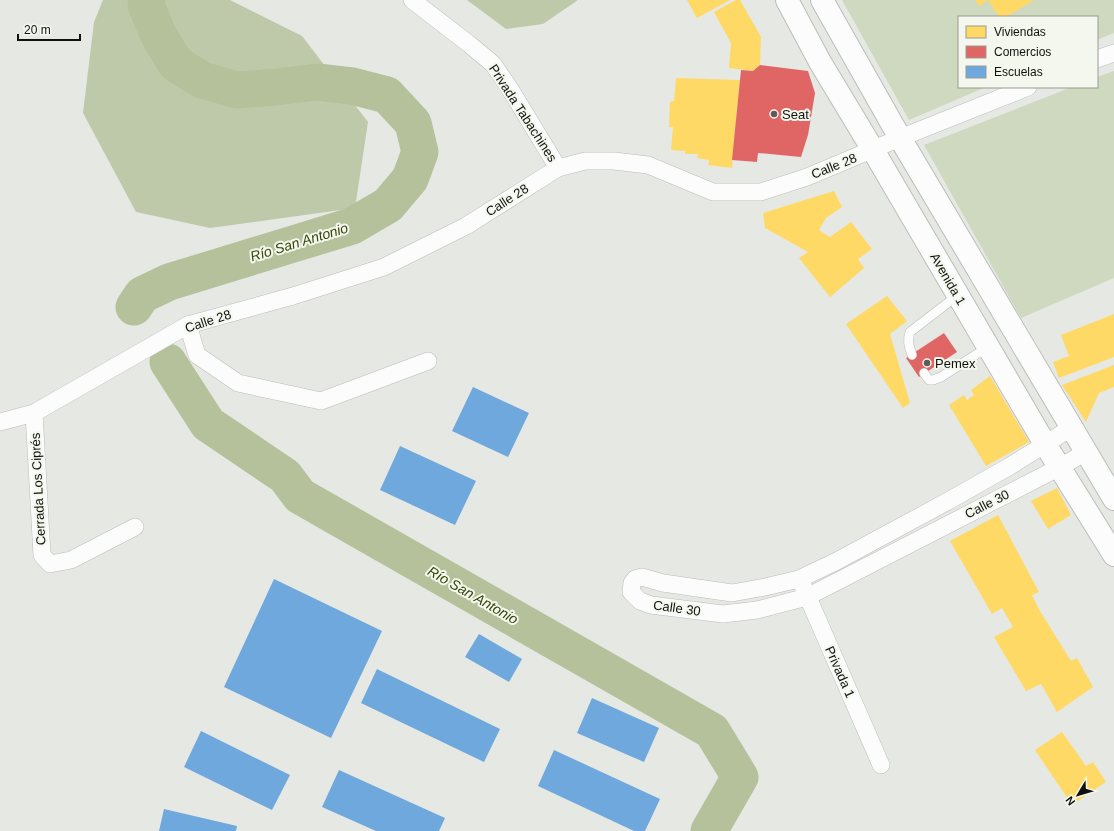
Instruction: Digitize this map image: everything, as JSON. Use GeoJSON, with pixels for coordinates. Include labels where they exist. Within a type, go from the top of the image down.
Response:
{"type":"FeatureCollection","features":[{"type":"Feature","properties":{"kind":"main road","name":"Avenida 1"},"geometry":{"type":"LineString","coordinates":[[787,0],[820,62],[874,150],[1045,444],[1114,555]]}},
{"type":"Feature","properties":{"kind":"main road"},"geometry":{"type":"LineString","coordinates":[[822,0],[900,138],[1114,499]]}},
{"type":"Feature","properties":{"kind":"street","name":"Privada Tabachines"},"geometry":{"type":"LineString","coordinates":[[412,0],[493,64],[558,168]]}},
{"type":"Feature","properties":{"kind":"street"},"geometry":{"type":"LineString","coordinates":[[1098,60],[1114,53]]}},
{"type":"Feature","properties":{"kind":"street","name":"Calle 28"},"geometry":{"type":"LineString","coordinates":[[0,422],[34,413],[188,325],[293,296],[384,267],[466,226],[558,168],[585,161],[648,165],[713,192],[761,192],[807,177],[1025,88]]}},
{"type":"Feature","properties":{"kind":"street"},"geometry":{"type":"LineString","coordinates":[[188,325],[197,355],[238,383],[321,401],[428,361]]}},
{"type":"Feature","properties":{"kind":"street","name":"Cerrada Los Ciprés"},"geometry":{"type":"LineString","coordinates":[[34,413],[42,555],[50,564],[71,560],[135,526]]}},
{"type":"Feature","properties":{"kind":"street","name":"Calle 30"},"geometry":{"type":"LineString","coordinates":[[1071,428],[950,500],[835,562],[799,579],[732,593],[663,583],[642,577],[635,579],[632,583],[631,592],[640,601],[651,605],[723,614],[757,610],[807,597],[1060,467],[1086,452]]}},
{"type":"Feature","properties":{"kind":"street","name":"Privada 1"},"geometry":{"type":"LineString","coordinates":[[799,579],[881,765]]}},
{"type":"Feature","properties":{"kind":"lane"},"geometry":{"type":"LineString","coordinates":[[912,355],[908,344],[910,332],[958,295]]}},
{"type":"Feature","properties":{"kind":"lane"},"geometry":{"type":"LineString","coordinates":[[924,373],[930,380],[941,377],[988,347]]}},
{"type":"Feature","properties":{"kind":"green space"},"geometry":{"type":"Polygon","coordinates":[[[103,0],[230,0],[302,36],[368,122],[355,208],[210,228],[136,212],[83,113],[94,22],[103,0]]]}},
{"type":"Feature","properties":{"kind":"green space"},"geometry":{"type":"Polygon","coordinates":[[[467,0],[578,0],[543,24],[506,29],[467,0]]]}},
{"type":"Feature","properties":{"kind":"green space"},"geometry":{"type":"Polygon","coordinates":[[[842,0],[1114,0],[1114,33],[1098,40],[1098,16],[958,16],[958,88],[984,88],[909,120],[842,0]]]}},
{"type":"Feature","properties":{"kind":"green space"},"geometry":{"type":"Polygon","coordinates":[[[1114,71],[1114,278],[1021,318],[924,145],[1069,88],[1098,88],[1098,77],[1114,71]]]}},
{"type":"Feature","properties":{"kind":"building: Viviendas"},"geometry":{"type":"Polygon","coordinates":[[[687,0],[730,0],[697,18],[687,0]]]}},
{"type":"Feature","properties":{"kind":"building: Viviendas"},"geometry":{"type":"Polygon","coordinates":[[[736,0],[740,0],[761,37],[760,65],[753,71],[729,68],[731,43],[714,12],[736,0]]]}},
{"type":"Feature","properties":{"kind":"building: Viviendas"},"geometry":{"type":"Polygon","coordinates":[[[975,0],[988,0],[979,6],[975,0]]]}},
{"type":"Feature","properties":{"kind":"building: Viviendas"},"geometry":{"type":"Polygon","coordinates":[[[988,0],[1034,0],[1008,16],[998,16],[988,0]]]}},
{"type":"Feature","properties":{"kind":"building: Viviendas"},"geometry":{"type":"Polygon","coordinates":[[[676,78],[740,80],[732,168],[708,165],[709,160],[697,158],[698,154],[685,154],[685,151],[671,150],[673,127],[669,127],[670,102],[674,101],[676,78]]]}},
{"type":"Feature","properties":{"kind":"building: Viviendas"},"geometry":{"type":"Polygon","coordinates":[[[834,191],[842,207],[826,218],[819,230],[830,237],[851,222],[872,249],[858,259],[864,268],[830,297],[799,258],[808,252],[765,228],[763,213],[834,191]]]}},
{"type":"Feature","properties":{"kind":"building: Viviendas"},"geometry":{"type":"Polygon","coordinates":[[[887,296],[907,321],[890,334],[910,403],[903,408],[846,324],[887,296]]]}},
{"type":"Feature","properties":{"kind":"building: Viviendas"},"geometry":{"type":"Polygon","coordinates":[[[1114,314],[1114,357],[1059,378],[1053,362],[1069,356],[1061,335],[1114,314]]]}},
{"type":"Feature","properties":{"kind":"building: Viviendas"},"geometry":{"type":"Polygon","coordinates":[[[1114,365],[1114,387],[1099,393],[1086,422],[1062,385],[1114,365]]]}},
{"type":"Feature","properties":{"kind":"building: Viviendas"},"geometry":{"type":"Polygon","coordinates":[[[990,376],[1029,442],[986,466],[949,405],[964,395],[967,400],[974,395],[971,390],[990,376]]]}},
{"type":"Feature","properties":{"kind":"building: Viviendas"},"geometry":{"type":"Polygon","coordinates":[[[1057,488],[1071,515],[1048,529],[1031,501],[1057,488]]]}},
{"type":"Feature","properties":{"kind":"building: Viviendas"},"geometry":{"type":"Polygon","coordinates":[[[998,515],[1039,592],[1032,595],[1040,611],[1071,661],[1077,658],[1093,687],[1057,712],[1041,684],[1026,691],[994,637],[1013,627],[1002,608],[992,614],[950,541],[998,515]]]}},
{"type":"Feature","properties":{"kind":"building: Viviendas"},"geometry":{"type":"Polygon","coordinates":[[[1062,732],[1086,766],[1093,762],[1106,782],[1072,805],[1035,750],[1062,732]]]}},
{"type":"Feature","properties":{"kind":"building: Comercios","name":"Seat"},"geometry":{"type":"Polygon","coordinates":[[[760,65],[808,71],[815,93],[808,135],[801,157],[758,153],[757,162],[732,160],[741,70],[753,71],[760,65]]]}},
{"type":"Feature","properties":{"kind":"building: Comercios"},"geometry":{"type":"Polygon","coordinates":[[[944,333],[957,352],[919,377],[906,358],[944,333]]]}},
{"type":"Feature","properties":{"kind":"building: Escuelas"},"geometry":{"type":"Polygon","coordinates":[[[473,387],[529,413],[508,457],[452,431],[473,387]]]}},
{"type":"Feature","properties":{"kind":"building: Escuelas"},"geometry":{"type":"Polygon","coordinates":[[[400,446],[476,481],[455,525],[380,490],[400,446]]]}},
{"type":"Feature","properties":{"kind":"building: Escuelas"},"geometry":{"type":"Polygon","coordinates":[[[274,579],[382,631],[331,738],[224,687],[274,579]]]}},
{"type":"Feature","properties":{"kind":"building: Escuelas"},"geometry":{"type":"Polygon","coordinates":[[[479,634],[522,659],[509,682],[465,657],[479,634]]]}},
{"type":"Feature","properties":{"kind":"building: Escuelas"},"geometry":{"type":"Polygon","coordinates":[[[377,669],[500,729],[484,762],[361,703],[377,669]]]}},
{"type":"Feature","properties":{"kind":"building: Escuelas"},"geometry":{"type":"Polygon","coordinates":[[[592,698],[659,728],[644,762],[577,733],[592,698]]]}},
{"type":"Feature","properties":{"kind":"building: Escuelas"},"geometry":{"type":"Polygon","coordinates":[[[201,731],[290,775],[272,810],[184,767],[201,731]]]}},
{"type":"Feature","properties":{"kind":"building: Escuelas"},"geometry":{"type":"Polygon","coordinates":[[[554,750],[660,799],[645,831],[634,831],[538,786],[554,750]]]}},
{"type":"Feature","properties":{"kind":"building: Escuelas"},"geometry":{"type":"Polygon","coordinates":[[[339,770],[445,818],[439,831],[376,831],[322,807],[339,770]]]}},
{"type":"Feature","properties":{"kind":"building: Escuelas"},"geometry":{"type":"Polygon","coordinates":[[[164,809],[237,826],[236,831],[159,831],[164,809]]]}},
{"type":"Feature","properties":{"kind":"waterway","name":"Río San Antonio"},"geometry":{"type":"LineString","coordinates":[[134,307],[142,295],[169,282],[352,226],[388,205],[410,179],[420,152],[413,123],[387,95],[352,86],[317,82],[237,90],[202,80],[176,64],[158,34],[146,5],[147,0]]}},
{"type":"Feature","properties":{"kind":"waterway","name":"Río San Antonio"},"geometry":{"type":"LineString","coordinates":[[168,362],[208,424],[285,476],[300,496],[712,731],[740,777],[709,831]]}},
{"type":"Feature","properties":{"kind":"place","name":"Seat"},"geometry":{"type":"Point","coordinates":[774,114]}},
{"type":"Feature","properties":{"kind":"place","name":"Pemex"},"geometry":{"type":"Point","coordinates":[927,363]}}]}
